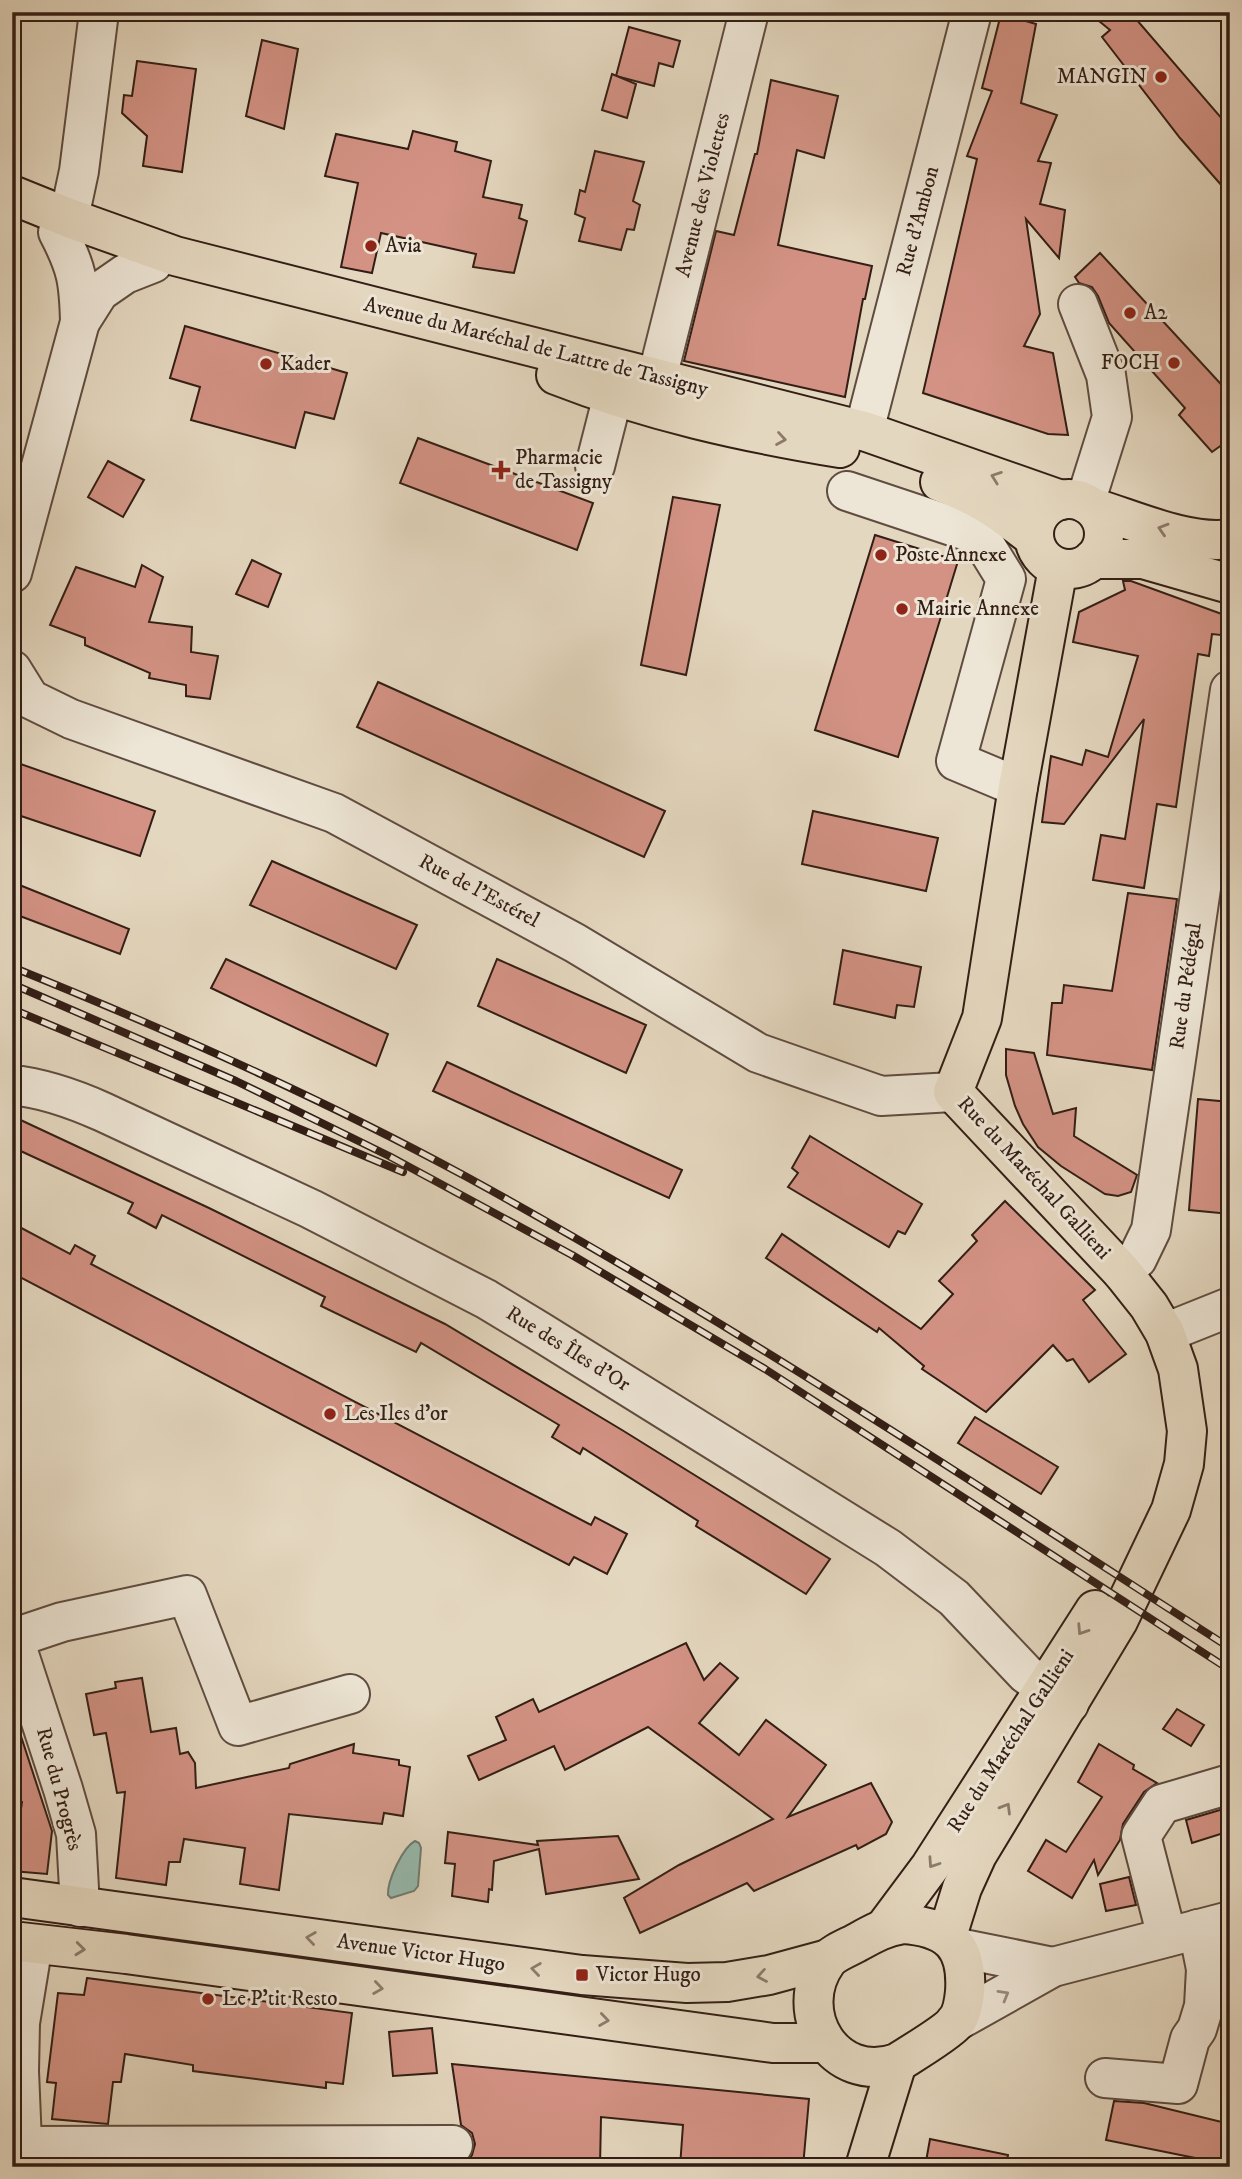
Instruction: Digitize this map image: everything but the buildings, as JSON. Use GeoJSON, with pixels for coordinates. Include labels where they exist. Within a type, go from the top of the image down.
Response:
{"type":"FeatureCollection","features":[{"type":"Feature","properties":{"kind":"main road","name":"Avenue du Maréchal de Lattre de Tassigny"},"geometry":{"type":"LineString","coordinates":[[12,195],[100,248],[523,362],[617,397],[756,434],[844,449],[900,467],[972,494],[995,507],[1033,537]]}},
{"type":"Feature","properties":{"kind":"main road","name":"Avenue du Maréchal de Lattre de Tassigny"},"geometry":{"type":"LineString","coordinates":[[12,211],[175,256],[864,431],[1184,536],[1210,541],[1230,539]]}},
{"type":"Feature","properties":{"kind":"main road"},"geometry":{"type":"LineString","coordinates":[[1075,564],[1102,544],[1104,533],[1099,515],[1080,504],[1048,505],[1036,519],[1033,537],[1042,557],[1075,564],[1143,559],[1230,584]]}},
{"type":"Feature","properties":{"kind":"main road","name":"Rue du Maréchal Gallieni"},"geometry":{"type":"LineString","coordinates":[[886,1926],[1057,1696],[1118,1621],[1171,1510],[1184,1465],[1187,1431],[1178,1369],[1165,1333],[1149,1306],[1122,1272],[953,1092],[982,1018],[1018,787],[1075,564]]}},
{"type":"Feature","properties":{"kind":"main road","name":"Rue du Maréchal Gallieni"},"geometry":{"type":"LineString","coordinates":[[953,1942],[962,1888],[1057,1696]]}},
{"type":"Feature","properties":{"kind":"main road","name":"Avenue Victor Hugo"},"geometry":{"type":"LineString","coordinates":[[12,1898],[582,1975],[687,1983],[727,1982],[769,1975],[828,1959]]}},
{"type":"Feature","properties":{"kind":"main road"},"geometry":{"type":"LineString","coordinates":[[839,2054],[888,2067],[956,2022],[964,2004],[965,1984],[964,1965],[953,1942],[932,1928],[919,1925],[886,1926],[828,1959],[816,1980],[816,2021],[839,2054],[864,2126],[865,2166]]}},
{"type":"Feature","properties":{"kind":"main road","name":"Avenue Victor Hugo"},"geometry":{"type":"LineString","coordinates":[[23,1942],[126,1954],[839,2054]]}},
{"type":"Feature","properties":{"kind":"main road"},"geometry":{"type":"LineString","coordinates":[[865,2166],[897,2063]]}},
{"type":"Feature","properties":{"kind":"street"},"geometry":{"type":"LineString","coordinates":[[12,573],[80,322],[79,289],[64,225],[79,171],[99,12]]}},
{"type":"Feature","properties":{"kind":"street","name":"Avenue des Violettes"},"geometry":{"type":"LineString","coordinates":[[657,378],[749,12]]}},
{"type":"Feature","properties":{"kind":"street","name":"Rue d'Ambon"},"geometry":{"type":"LineString","coordinates":[[864,431],[972,12]]}},
{"type":"Feature","properties":{"kind":"street"},"geometry":{"type":"LineString","coordinates":[[80,322],[99,292],[125,274],[153,263]]}},
{"type":"Feature","properties":{"kind":"street"},"geometry":{"type":"LineString","coordinates":[[1078,304],[1106,375],[1112,417],[1080,504]]}},
{"type":"Feature","properties":{"kind":"street"},"geometry":{"type":"LineString","coordinates":[[595,466],[609,411],[621,391],[651,392],[745,414],[764,406]]}},
{"type":"Feature","properties":{"kind":"street"},"geometry":{"type":"LineString","coordinates":[[847,491],[979,535],[1006,579],[956,761],[1018,787]]}},
{"type":"Feature","properties":{"kind":"street","name":"Rue de l'Estérel"},"geometry":{"type":"LineString","coordinates":[[12,670],[30,699],[71,719],[334,813],[575,943],[758,1053],[881,1096],[953,1092]]}},
{"type":"Feature","properties":{"kind":"street","name":"Rue du Pédégal"},"geometry":{"type":"LineString","coordinates":[[1122,1272],[1137,1259],[1151,1230],[1230,690]]}},
{"type":"Feature","properties":{"kind":"street","name":"Rue des Îles d'Or"},"geometry":{"type":"LineString","coordinates":[[12,1085],[29,1086],[82,1102],[310,1209],[486,1299],[888,1548],[954,1598],[1026,1674],[1057,1696]]}},
{"type":"Feature","properties":{"kind":"street"},"geometry":{"type":"LineString","coordinates":[[1165,1333],[1230,1307]]}},
{"type":"Feature","properties":{"kind":"street"},"geometry":{"type":"LineString","coordinates":[[13,1636],[62,1622],[187,1595],[238,1726],[350,1694]]}},
{"type":"Feature","properties":{"kind":"street","name":"Rue du Progrès"},"geometry":{"type":"LineString","coordinates":[[13,1636],[76,1834],[80,1907]]}},
{"type":"Feature","properties":{"kind":"street"},"geometry":{"type":"LineString","coordinates":[[1105,2077],[1178,2084],[1190,2039],[1197,2029],[1205,2006],[1206,1969],[1198,1929],[1141,1836],[1162,1804],[1230,1784]]}},
{"type":"Feature","properties":{"kind":"street"},"geometry":{"type":"LineString","coordinates":[[956,2022],[1053,1967],[1198,1929]]}},
{"type":"Feature","properties":{"kind":"street"},"geometry":{"type":"LineString","coordinates":[[23,1942],[19,2153],[453,2145]]}},
{"type":"Feature","properties":{"kind":"street"},"geometry":{"type":"LineString","coordinates":[[953,1942],[1053,1967]]}},
{"type":"Feature","properties":{"kind":"water"},"geometry":{"type":"Polygon","coordinates":[[[415,1841],[421,1848],[418,1886],[414,1891],[391,1898],[388,1889],[393,1873],[401,1857],[415,1841]]]}},
{"type":"Feature","properties":{"kind":"railway"},"geometry":{"type":"LineString","coordinates":[[12,967],[242,1065],[465,1176],[756,1346],[947,1465],[1230,1648]]}},
{"type":"Feature","properties":{"kind":"railway"},"geometry":{"type":"LineString","coordinates":[[12,984],[236,1081],[389,1156],[572,1255],[765,1369],[1230,1670]]}},
{"type":"Feature","properties":{"kind":"railway"},"geometry":{"type":"LineString","coordinates":[[12,1009],[403,1172]]}},
{"type":"Feature","properties":{"kind":"place","name":"MANGIN"},"geometry":{"type":"Point","coordinates":[1161,77]}},
{"type":"Feature","properties":{"kind":"place","name":"Avia"},"geometry":{"type":"Point","coordinates":[371,246]}},
{"type":"Feature","properties":{"kind":"place","name":"A2"},"geometry":{"type":"Point","coordinates":[1130,313]}},
{"type":"Feature","properties":{"kind":"place","name":"FOCH"},"geometry":{"type":"Point","coordinates":[1174,363]}},
{"type":"Feature","properties":{"kind":"place","name":"Kader"},"geometry":{"type":"Point","coordinates":[266,364]}},
{"type":"Feature","properties":{"kind":"place","name":"Pharmacie de Tassigny"},"geometry":{"type":"Point","coordinates":[501,470]}},
{"type":"Feature","properties":{"kind":"place","name":"Poste Annexe"},"geometry":{"type":"Point","coordinates":[881,555]}},
{"type":"Feature","properties":{"kind":"place","name":"Mairie Annexe"},"geometry":{"type":"Point","coordinates":[902,609]}},
{"type":"Feature","properties":{"kind":"place","name":"Les Iles d'or"},"geometry":{"type":"Point","coordinates":[330,1414]}},
{"type":"Feature","properties":{"kind":"place","name":"Victor Hugo"},"geometry":{"type":"Point","coordinates":[582,1975]}},
{"type":"Feature","properties":{"kind":"place","name":"Le P'tit Resto"},"geometry":{"type":"Point","coordinates":[208,1999]}}]}
